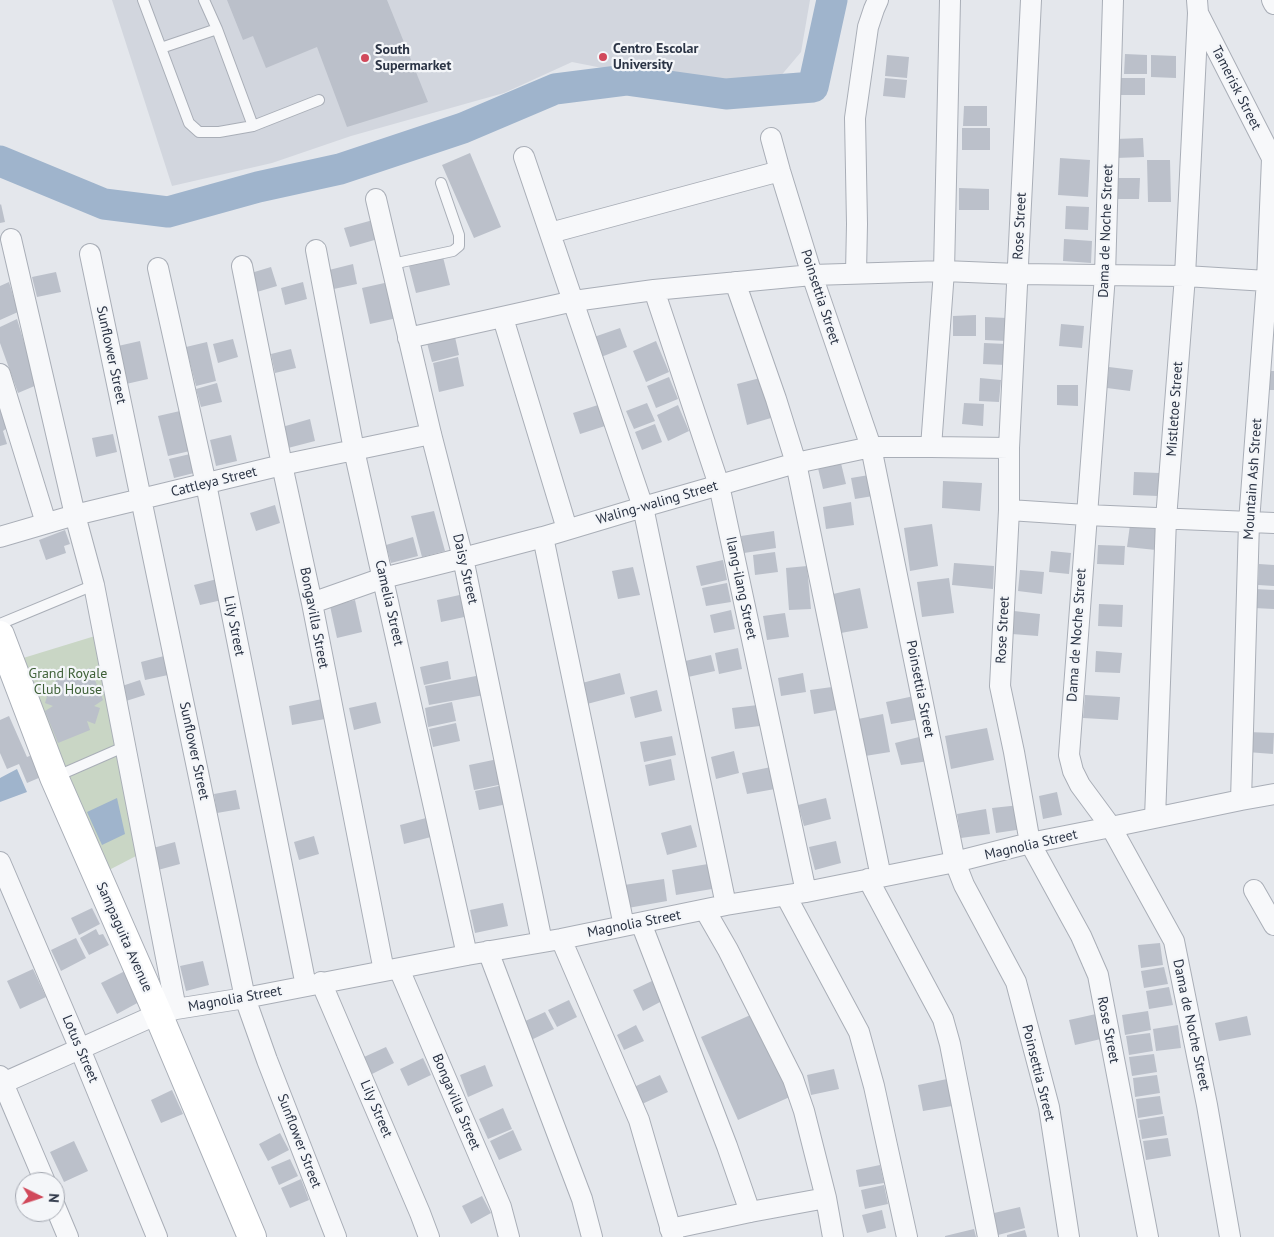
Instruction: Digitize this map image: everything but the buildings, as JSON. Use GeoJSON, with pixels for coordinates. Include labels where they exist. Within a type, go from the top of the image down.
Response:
{"type":"FeatureCollection","features":[{"type":"Feature","properties":{"kind":"main road","name":"Sampaguita Avenue"},"geometry":{"type":"LineString","coordinates":[[0,635],[54,777],[167,1012],[252,1237]]}},
{"type":"Feature","properties":{"kind":"street"},"geometry":{"type":"LineString","coordinates":[[856,273],[855,118],[868,26],[878,0]]}},
{"type":"Feature","properties":{"kind":"street"},"geometry":{"type":"LineString","coordinates":[[931,447],[944,271],[950,0]]}},
{"type":"Feature","properties":{"kind":"street","name":"Rose Street"},"geometry":{"type":"LineString","coordinates":[[1031,0],[1009,448],[1009,510],[1000,686],[1030,843],[1081,936],[1098,975],[1148,1237]]}},
{"type":"Feature","properties":{"kind":"street","name":"Dama de Noche Street"},"geometry":{"type":"LineString","coordinates":[[1112,0],[1105,275],[1069,755],[1073,772],[1080,785],[1112,827],[1174,941],[1207,1105],[1230,1237]]}},
{"type":"Feature","properties":{"kind":"street"},"geometry":{"type":"LineString","coordinates":[[1272,0],[1274,4]]}},
{"type":"Feature","properties":{"kind":"street","name":"Tamerisk Street"},"geometry":{"type":"LineString","coordinates":[[1197,6],[1273,161]]}},
{"type":"Feature","properties":{"kind":"street","name":"Mistletoe Street"},"geometry":{"type":"LineString","coordinates":[[1155,818],[1166,519],[1185,276],[1197,6]]}},
{"type":"Feature","properties":{"kind":"street","name":"Poinsettia Street"},"geometry":{"type":"LineString","coordinates":[[771,138],[812,275],[871,448],[955,862],[964,885],[1016,982],[1049,1108],[1069,1237]]}},
{"type":"Feature","properties":{"kind":"street"},"geometry":{"type":"LineString","coordinates":[[524,157],[643,506],[726,905]]}},
{"type":"Feature","properties":{"kind":"street","name":"Mountain Ash Street"},"geometry":{"type":"LineString","coordinates":[[1241,800],[1249,522],[1267,281],[1273,161]]}},
{"type":"Feature","properties":{"kind":"street"},"geometry":{"type":"LineString","coordinates":[[550,232],[780,171]]}},
{"type":"Feature","properties":{"kind":"street","name":"Daisy Street"},"geometry":{"type":"LineString","coordinates":[[376,199],[430,434],[463,558],[552,940],[639,1120],[671,1233]]}},
{"type":"Feature","properties":{"kind":"street"},"geometry":{"type":"LineString","coordinates":[[11,239],[75,515],[94,586],[126,746],[167,1012]]}},
{"type":"Feature","properties":{"kind":"street","name":"Camelia Street"},"geometry":{"type":"LineString","coordinates":[[316,250],[354,450],[467,955]]}},
{"type":"Feature","properties":{"kind":"street","name":"Sunflower Street"},"geometry":{"type":"LineString","coordinates":[[90,254],[245,998],[267,1060],[336,1237]]}},
{"type":"Feature","properties":{"kind":"street","name":"Bongavilla Street"},"geometry":{"type":"LineString","coordinates":[[242,266],[282,465],[392,970],[501,1207],[509,1237]]}},
{"type":"Feature","properties":{"kind":"street","name":"Lily Street"},"geometry":{"type":"LineString","coordinates":[[158,268],[313,984],[417,1204],[429,1237]]}},
{"type":"Feature","properties":{"kind":"street"},"geometry":{"type":"LineString","coordinates":[[408,338],[574,301],[654,290],[812,275],[944,271],[1185,276],[1267,281]]}},
{"type":"Feature","properties":{"kind":"street"},"geometry":{"type":"LineString","coordinates":[[735,282],[796,463],[875,878],[943,1019],[950,1044],[988,1237]]}},
{"type":"Feature","properties":{"kind":"street","name":"Ilang-ilang Street"},"geometry":{"type":"LineString","coordinates":[[654,290],[719,485],[806,892]]}},
{"type":"Feature","properties":{"kind":"street"},"geometry":{"type":"LineString","coordinates":[[503,318],[567,529]]}},
{"type":"Feature","properties":{"kind":"street"},"geometry":{"type":"LineString","coordinates":[[0,374],[46,523]]}},
{"type":"Feature","properties":{"kind":"street","name":"Cattleya Street"},"geometry":{"type":"LineString","coordinates":[[0,537],[75,515],[282,465],[430,434]]}},
{"type":"Feature","properties":{"kind":"street","name":"Waling-waling Street"},"geometry":{"type":"LineString","coordinates":[[312,603],[384,578],[543,537],[643,506],[796,463],[871,448],[1009,448]]}},
{"type":"Feature","properties":{"kind":"street"},"geometry":{"type":"LineString","coordinates":[[1009,510],[1274,523]]}},
{"type":"Feature","properties":{"kind":"street"},"geometry":{"type":"LineString","coordinates":[[543,537],[632,924],[727,1146],[750,1212]]}},
{"type":"Feature","properties":{"kind":"street","name":"Magnolia Street"},"geometry":{"type":"LineString","coordinates":[[1,1080],[167,1012],[552,940],[726,905],[786,896],[955,862],[1030,843],[1274,794]]}},
{"type":"Feature","properties":{"kind":"street","name":"Lotus Street"},"geometry":{"type":"LineString","coordinates":[[0,862],[80,1049],[156,1237]]}},
{"type":"Feature","properties":{"kind":"street"},"geometry":{"type":"LineString","coordinates":[[1254,890],[1274,925]]}},
{"type":"Feature","properties":{"kind":"street"},"geometry":{"type":"LineString","coordinates":[[786,896],[859,1032],[874,1086],[908,1237]]}},
{"type":"Feature","properties":{"kind":"street"},"geometry":{"type":"LineString","coordinates":[[705,910],[728,950],[793,1079],[804,1111],[826,1198],[833,1237]]}},
{"type":"Feature","properties":{"kind":"street"},"geometry":{"type":"LineString","coordinates":[[488,952],[582,1199],[592,1237]]}},
{"type":"Feature","properties":{"kind":"street"},"geometry":{"type":"LineString","coordinates":[[1,1080],[41,1172]]}},
{"type":"Feature","properties":{"kind":"street"},"geometry":{"type":"LineString","coordinates":[[671,1233],[750,1212],[826,1198]]}},
{"type":"Feature","properties":{"kind":"street"},"geometry":{"type":"LineString","coordinates":[[62,1222],[68,1237]]}},
{"type":"Feature","properties":{"kind":"lane"},"geometry":{"type":"LineString","coordinates":[[204,0],[217,29],[253,126]]}},
{"type":"Feature","properties":{"kind":"lane"},"geometry":{"type":"LineString","coordinates":[[146,1],[161,48],[189,122],[199,132],[219,132],[253,126],[320,100]]}},
{"type":"Feature","properties":{"kind":"lane"},"geometry":{"type":"LineString","coordinates":[[161,48],[217,29]]}},
{"type":"Feature","properties":{"kind":"lane"},"geometry":{"type":"LineString","coordinates":[[392,264],[453,251],[459,246],[459,234],[441,183]]}},
{"type":"Feature","properties":{"kind":"lane"},"geometry":{"type":"LineString","coordinates":[[0,624],[94,586]]}},
{"type":"Feature","properties":{"kind":"lane"},"geometry":{"type":"LineString","coordinates":[[54,777],[126,746]]}},
{"type":"Feature","properties":{"kind":"shaded area"},"geometry":{"type":"Polygon","coordinates":[[[112,0],[810,0],[801,52],[779,78],[743,91],[709,89],[572,62],[504,93],[351,136],[272,163],[172,186],[112,0]]]}},
{"type":"Feature","properties":{"kind":"green space","name":"Grand Royale Club House"},"geometry":{"type":"Polygon","coordinates":[[[95,636],[138,855],[109,870],[20,659],[95,636]]]}},
{"type":"Feature","properties":{"kind":"water"},"geometry":{"type":"Polygon","coordinates":[[[17,769],[27,792],[0,802],[0,778],[17,769]]]}},
{"type":"Feature","properties":{"kind":"water"},"geometry":{"type":"Polygon","coordinates":[[[117,798],[125,834],[102,845],[87,812],[117,798]]]}},
{"type":"Feature","properties":{"kind":"waterway"},"geometry":{"type":"LineString","coordinates":[[0,161],[104,204],[168,212],[258,187],[340,169],[463,128],[555,89],[626,80],[726,94],[813,87],[832,0]]}},
{"type":"Feature","properties":{"kind":"place","name":"Centro Escolar University"},"geometry":{"type":"Point","coordinates":[603,57]}},
{"type":"Feature","properties":{"kind":"place","name":"South Supermarket"},"geometry":{"type":"Point","coordinates":[365,58]}}]}
